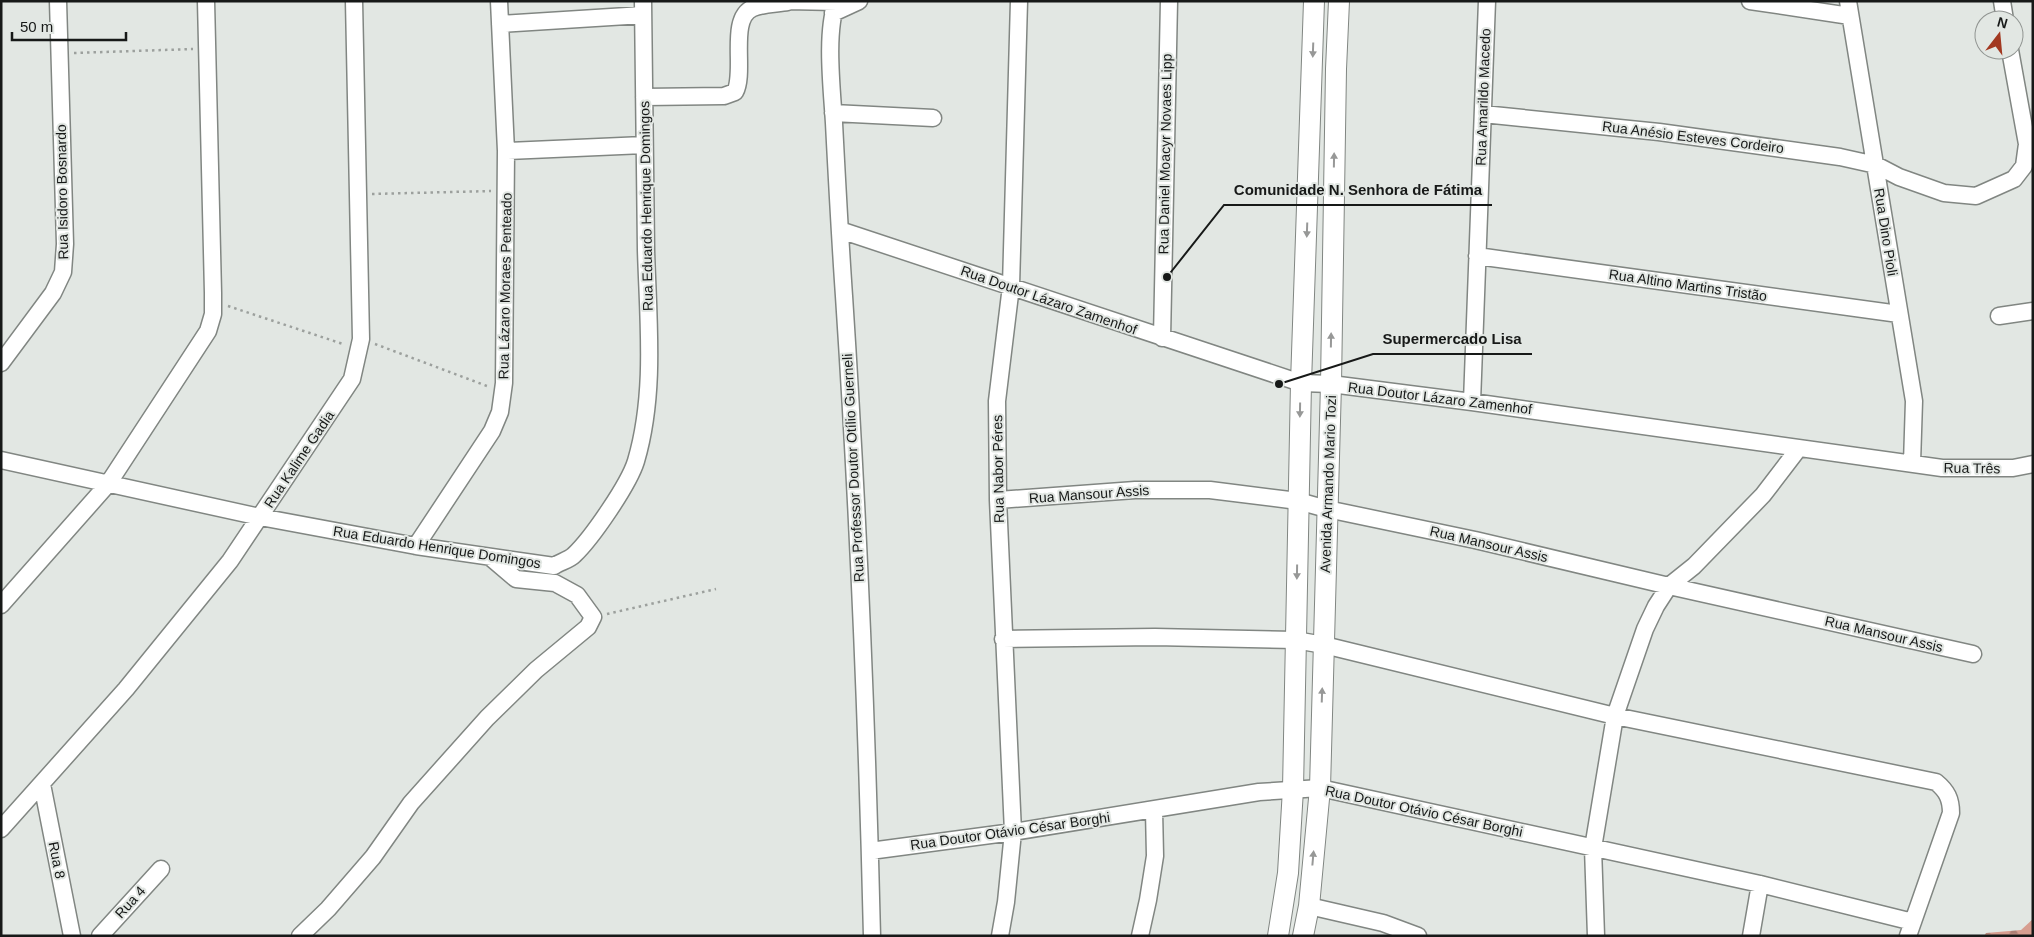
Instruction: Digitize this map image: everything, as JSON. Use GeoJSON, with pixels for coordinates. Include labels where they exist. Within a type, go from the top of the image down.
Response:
{"type":"FeatureCollection","features":[{"type":"Feature","properties":{"kind":"street","name":"Rua Isidoro Bosnardo"},"geometry":{"type":"LineString","coordinates":[[1,363],[53,293],[62,272],[65,244],[58,1]]}},
{"type":"Feature","properties":{"kind":"street"},"geometry":{"type":"LineString","coordinates":[[1,605],[108,484],[208,331],[213,314],[213,301],[206,1]]}},
{"type":"Feature","properties":{"kind":"street","name":"Rua Kalime Gadia"},"geometry":{"type":"LineString","coordinates":[[1,829],[126,689],[230,561],[352,379],[360,344],[354,1]]}},
{"type":"Feature","properties":{"kind":"street","name":"Rua Lázaro Moraes Penteado"},"geometry":{"type":"LineString","coordinates":[[416,546],[492,431],[500,412],[503,392],[506,151],[499,1]]}},
{"type":"Feature","properties":{"kind":"street"},"geometry":{"type":"LineString","coordinates":[[644,97],[724,96],[735,92],[739,80],[740,32],[745,14],[753,8],[787,2],[835,5],[859,1]]}},
{"type":"Feature","properties":{"kind":"street","name":"Rua Nabor Péres"},"geometry":{"type":"LineString","coordinates":[[1000,936],[1014,832],[1003,639],[997,401],[1011,286],[1020,1]]}},
{"type":"Feature","properties":{"kind":"street","name":"Rua Daniel Moacyr Novaes Lipp"},"geometry":{"type":"LineString","coordinates":[[1162,338],[1168,1]]}},
{"type":"Feature","properties":{"kind":"street","name":"Avenida Armando Mario Tozi"},"geometry":{"type":"LineString","coordinates":[[1278,936],[1288,873],[1293,789],[1301,383],[1314,1]]}},
{"type":"Feature","properties":{"kind":"street","name":"Avenida Armando Mario Tozi"},"geometry":{"type":"LineString","coordinates":[[1303,936],[1309,906],[1320,788],[1339,1]]}},
{"type":"Feature","properties":{"kind":"street","name":"Rua Amarildo Macedo"},"geometry":{"type":"LineString","coordinates":[[1472,402],[1487,1]]}},
{"type":"Feature","properties":{"kind":"street"},"geometry":{"type":"LineString","coordinates":[[1750,1],[1849,9]]}},
{"type":"Feature","properties":{"kind":"street","name":"Rua Professor Doutor Otílio Guerneli"},"geometry":{"type":"LineString","coordinates":[[835,5],[831,103],[840,230],[860,599],[872,936]]}},
{"type":"Feature","properties":{"kind":"street"},"geometry":{"type":"LineString","coordinates":[[500,24],[643,8]]}},
{"type":"Feature","properties":{"kind":"street","name":"Rua Eduardo Henrique Domingos"},"geometry":{"type":"LineString","coordinates":[[1,460],[260,517],[416,546],[554,566],[572,556],[584,543],[628,480],[644,428],[649,369],[643,8]]}},
{"type":"Feature","properties":{"kind":"street","name":"Rua Dino Pioli"},"geometry":{"type":"LineString","coordinates":[[1849,9],[1914,401],[1912,463]]}},
{"type":"Feature","properties":{"kind":"street"},"geometry":{"type":"LineString","coordinates":[[2012,60],[2030,145]]}},
{"type":"Feature","properties":{"kind":"street"},"geometry":{"type":"LineString","coordinates":[[833,113],[933,118]]}},
{"type":"Feature","properties":{"kind":"street","name":"Rua Anésio Esteves Cordeiro"},"geometry":{"type":"LineString","coordinates":[[1483,114],[1659,132],[1840,156],[1876,165],[1898,176],[1944,193],[1976,196],[2014,179],[2024,166],[2030,145]]}},
{"type":"Feature","properties":{"kind":"street"},"geometry":{"type":"LineString","coordinates":[[506,151],[644,145]]}},
{"type":"Feature","properties":{"kind":"street","name":"Rua Doutor Lázaro Zamenhof"},"geometry":{"type":"LineString","coordinates":[[840,230],[1301,383],[1331,384],[1472,402],[1912,463]]}},
{"type":"Feature","properties":{"kind":"street","name":"Rua Altino Martins Tristão"},"geometry":{"type":"LineString","coordinates":[[1476,256],[1899,314]]}},
{"type":"Feature","properties":{"kind":"street"},"geometry":{"type":"LineString","coordinates":[[1999,316],[2033,311]]}},
{"type":"Feature","properties":{"kind":"street"},"geometry":{"type":"LineString","coordinates":[[1596,936],[1593,848],[1615,716],[1645,629],[1656,606],[1670,586],[1694,566],[1764,494],[1800,448]]}},
{"type":"Feature","properties":{"kind":"street","name":"Rua Três"},"geometry":{"type":"LineString","coordinates":[[1912,463],[1942,468],[1985,469],[2013,468],[2033,464]]}},
{"type":"Feature","properties":{"kind":"street","name":"Rua Mansour Assis"},"geometry":{"type":"LineString","coordinates":[[998,500],[1154,490],[1210,490],[1298,501],[1973,654]]}},
{"type":"Feature","properties":{"kind":"street"},"geometry":{"type":"LineString","coordinates":[[300,936],[354,880],[373,857],[410,804],[488,718],[536,670],[588,627],[593,617],[577,595],[556,583],[516,579],[490,557]]}},
{"type":"Feature","properties":{"kind":"street"},"geometry":{"type":"LineString","coordinates":[[1003,639],[1155,636],[1296,640],[1324,645],[1615,716],[1936,782],[1946,790],[1951,803],[1951,813],[1910,929]]}},
{"type":"Feature","properties":{"kind":"street","name":"Rua 8"},"geometry":{"type":"LineString","coordinates":[[42,784],[72,936]]}},
{"type":"Feature","properties":{"kind":"street","name":"Rua Doutor Otávio César Borghi"},"geometry":{"type":"LineString","coordinates":[[870,851],[1014,832],[1259,792],[1320,788],[1760,884],[1910,929]]}},
{"type":"Feature","properties":{"kind":"street"},"geometry":{"type":"LineString","coordinates":[[1140,936],[1155,856],[1154,810]]}},
{"type":"Feature","properties":{"kind":"street","name":"Rua 4"},"geometry":{"type":"LineString","coordinates":[[100,936],[161,869]]}},
{"type":"Feature","properties":{"kind":"street"},"geometry":{"type":"LineString","coordinates":[[1751,936],[1760,884]]}},
{"type":"Feature","properties":{"kind":"street"},"geometry":{"type":"LineString","coordinates":[[1309,906],[1383,923],[1418,936]]}},
{"type":"Feature","properties":{"kind":"path"},"geometry":{"type":"LineString","coordinates":[[60,53],[207,48]]}},
{"type":"Feature","properties":{"kind":"path"},"geometry":{"type":"LineString","coordinates":[[358,194],[505,190]]}},
{"type":"Feature","properties":{"kind":"path"},"geometry":{"type":"LineString","coordinates":[[213,301],[360,344],[503,392]]}},
{"type":"Feature","properties":{"kind":"path"},"geometry":{"type":"LineString","coordinates":[[593,617],[716,588]]}},
{"type":"Feature","properties":{"kind":"green space"},"geometry":{"type":"Polygon","coordinates":[[[2033,919],[2033,936],[1984,936],[1986,933],[2021,930],[2033,919]]]}},
{"type":"Feature","properties":{"kind":"place","name":"Comunidade N. Senhora de Fátima"},"geometry":{"type":"Point","coordinates":[1167,277]}},
{"type":"Feature","properties":{"kind":"place","name":"Supermercado Lisa"},"geometry":{"type":"Point","coordinates":[1279,384]}}]}
